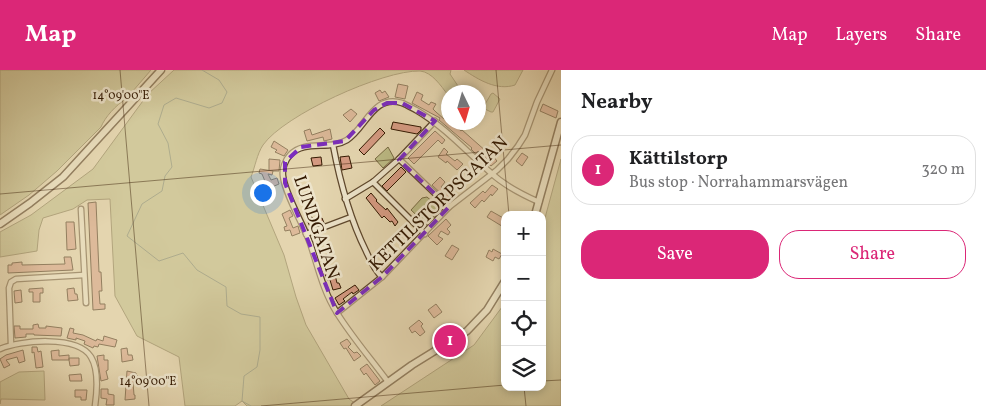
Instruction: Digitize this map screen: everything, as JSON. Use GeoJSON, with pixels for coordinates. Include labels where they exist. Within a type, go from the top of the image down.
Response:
{"type":"FeatureCollection","features":[{"type":"Feature","properties":{"kind":"street"},"geometry":{"type":"LineString","coordinates":[[0,224],[30,204],[63,177],[161,70]]}},
{"type":"Feature","properties":{"kind":"street","name":"KETTILSTORPSGATAN"},"geometry":{"type":"LineString","coordinates":[[336,313],[382,277],[449,207],[492,174],[508,159],[525,135],[537,102],[552,70]]}},
{"type":"Feature","properties":{"kind":"street","name":"LUNDGATAN"},"geometry":{"type":"LineString","coordinates":[[388,382],[336,313],[324,290],[306,234],[284,183],[283,170],[290,155],[301,147],[333,145],[345,141],[355,134],[379,105],[402,103],[435,121],[492,174],[514,191],[539,202]]}},
{"type":"Feature","properties":{"kind":"street"},"geometry":{"type":"LineString","coordinates":[[345,199],[373,182],[399,160],[435,121]]}},
{"type":"Feature","properties":{"kind":"street"},"geometry":{"type":"LineString","coordinates":[[536,211],[561,122]]}},
{"type":"Feature","properties":{"kind":"street"},"geometry":{"type":"LineString","coordinates":[[333,145],[351,217],[368,255],[378,274],[382,277]]}},
{"type":"Feature","properties":{"kind":"street"},"geometry":{"type":"LineString","coordinates":[[399,160],[449,207]]}},
{"type":"Feature","properties":{"kind":"street"},"geometry":{"type":"LineString","coordinates":[[373,182],[425,234]]}},
{"type":"Feature","properties":{"kind":"street"},"geometry":{"type":"LineString","coordinates":[[81,209],[86,303]]}},
{"type":"Feature","properties":{"kind":"street"},"geometry":{"type":"LineString","coordinates":[[306,234],[351,217]]}},
{"type":"Feature","properties":{"kind":"street"},"geometry":{"type":"LineString","coordinates":[[11,344],[11,282],[16,279],[84,275]]}},
{"type":"Feature","properties":{"kind":"street"},"geometry":{"type":"LineString","coordinates":[[354,406],[438,348],[467,331],[486,310],[501,287]]}},
{"type":"Feature","properties":{"kind":"street"},"geometry":{"type":"LineString","coordinates":[[0,349],[11,344],[40,340],[54,341],[81,348],[90,354],[95,368],[97,385],[95,406]]}},
{"type":"Feature","properties":{"kind":"highlighted area"},"geometry":{"type":"Polygon","coordinates":[[[387,103],[402,103],[435,121],[399,160],[449,207],[382,277],[337,313],[285,183],[285,162],[301,147],[345,141],[374,110],[387,103]]]}},
{"type":"Feature","properties":{"kind":"shaded area"},"geometry":{"type":"Polygon","coordinates":[[[0,70],[151,70],[126,99],[118,104],[105,119],[101,127],[57,171],[29,195],[0,215],[0,70]]]}},
{"type":"Feature","properties":{"kind":"shaded area"},"geometry":{"type":"Polygon","coordinates":[[[174,70],[451,70],[450,74],[457,85],[441,86],[428,74],[420,71],[403,73],[360,86],[312,108],[274,133],[263,145],[251,177],[284,255],[306,325],[349,399],[359,406],[247,406],[242,401],[235,406],[185,406],[179,357],[137,336],[115,296],[110,199],[87,200],[73,209],[43,218],[39,230],[37,251],[0,257],[0,232],[31,215],[93,169],[148,94],[174,70]]]}},
{"type":"Feature","properties":{"kind":"shaded area"},"geometry":{"type":"Polygon","coordinates":[[[464,70],[523,70],[515,85],[502,87],[488,84],[464,70]]]}},
{"type":"Feature","properties":{"kind":"shaded area"},"geometry":{"type":"Polygon","coordinates":[[[493,93],[500,99],[493,112],[486,110],[486,103],[493,93]]]}},
{"type":"Feature","properties":{"kind":"shaded area"},"geometry":{"type":"Polygon","coordinates":[[[388,147],[394,158],[383,168],[375,159],[388,147]]]}},
{"type":"Feature","properties":{"kind":"shaded area"},"geometry":{"type":"Polygon","coordinates":[[[561,159],[561,406],[381,406],[474,345],[501,308],[501,391],[546,391],[546,214],[561,159]]]}},
{"type":"Feature","properties":{"kind":"shaded area"},"geometry":{"type":"Polygon","coordinates":[[[427,197],[441,209],[424,227],[425,223],[411,210],[422,198],[427,197]]]}},
{"type":"Feature","properties":{"kind":"shaded area"},"geometry":{"type":"Polygon","coordinates":[[[44,371],[45,400],[1,399],[0,404],[0,382],[19,372],[44,371]]]}},
{"type":"Feature","properties":{"kind":"building"},"geometry":{"type":"Polygon","coordinates":[[[398,84],[408,86],[405,99],[395,97],[398,84]]]}},
{"type":"Feature","properties":{"kind":"building"},"geometry":{"type":"Polygon","coordinates":[[[380,90],[382,93],[385,91],[389,97],[379,101],[375,93],[380,90]]]}},
{"type":"Feature","properties":{"kind":"building"},"geometry":{"type":"Polygon","coordinates":[[[417,92],[423,95],[421,100],[429,105],[431,102],[436,104],[433,109],[441,116],[441,122],[440,118],[412,103],[417,92]]]}},
{"type":"Feature","properties":{"kind":"building"},"geometry":{"type":"Polygon","coordinates":[[[543,104],[558,111],[556,118],[540,111],[543,104]]]}},
{"type":"Feature","properties":{"kind":"building"},"geometry":{"type":"Polygon","coordinates":[[[351,109],[357,114],[350,122],[343,115],[351,109]]]}},
{"type":"Feature","properties":{"kind":"building"},"geometry":{"type":"Polygon","coordinates":[[[393,122],[421,127],[421,130],[417,134],[391,129],[393,122]]]}},
{"type":"Feature","properties":{"kind":"building"},"geometry":{"type":"Polygon","coordinates":[[[380,128],[385,133],[364,155],[359,150],[380,128]]]}},
{"type":"Feature","properties":{"kind":"building"},"geometry":{"type":"Polygon","coordinates":[[[310,129],[312,135],[330,129],[332,139],[324,141],[323,137],[307,141],[304,131],[310,129]]]}},
{"type":"Feature","properties":{"kind":"building"},"geometry":{"type":"Polygon","coordinates":[[[451,130],[462,130],[487,152],[488,150],[497,161],[491,166],[485,161],[487,159],[478,151],[476,154],[472,148],[451,130]]]}},
{"type":"Feature","properties":{"kind":"building"},"geometry":{"type":"Polygon","coordinates":[[[435,131],[445,140],[442,144],[438,140],[414,164],[408,158],[435,131]]]}},
{"type":"Feature","properties":{"kind":"building"},"geometry":{"type":"Polygon","coordinates":[[[274,141],[288,150],[284,156],[275,152],[277,150],[271,147],[274,141]]]}},
{"type":"Feature","properties":{"kind":"building"},"geometry":{"type":"Polygon","coordinates":[[[444,148],[448,152],[446,154],[463,164],[457,170],[447,161],[446,163],[438,157],[444,148]]]}},
{"type":"Feature","properties":{"kind":"building"},"geometry":{"type":"Polygon","coordinates":[[[522,153],[528,157],[522,166],[516,161],[522,153]]]}},
{"type":"Feature","properties":{"kind":"building"},"geometry":{"type":"Polygon","coordinates":[[[349,156],[352,168],[342,170],[340,157],[349,156]]]}},
{"type":"Feature","properties":{"kind":"building"},"geometry":{"type":"Polygon","coordinates":[[[321,157],[322,165],[313,166],[311,158],[321,157]]]}},
{"type":"Feature","properties":{"kind":"building"},"geometry":{"type":"Polygon","coordinates":[[[269,159],[280,160],[279,171],[269,171],[269,159]]]}},
{"type":"Feature","properties":{"kind":"building"},"geometry":{"type":"Polygon","coordinates":[[[401,167],[406,172],[387,191],[382,186],[401,167]]]}},
{"type":"Feature","properties":{"kind":"building"},"geometry":{"type":"Polygon","coordinates":[[[260,169],[273,171],[272,175],[268,174],[271,180],[277,178],[279,184],[272,187],[273,190],[269,191],[262,174],[259,173],[260,169]]]}},
{"type":"Feature","properties":{"kind":"building"},"geometry":{"type":"Polygon","coordinates":[[[440,177],[445,182],[441,187],[447,193],[449,191],[454,196],[449,201],[432,185],[440,177]]]}},
{"type":"Feature","properties":{"kind":"building"},"geometry":{"type":"Polygon","coordinates":[[[492,185],[498,189],[484,202],[482,200],[475,208],[470,203],[483,191],[485,193],[492,185]]]}},
{"type":"Feature","properties":{"kind":"building"},"geometry":{"type":"Polygon","coordinates":[[[371,193],[376,201],[386,210],[387,208],[398,222],[395,226],[392,221],[390,222],[384,216],[382,218],[366,198],[371,193]]]}},
{"type":"Feature","properties":{"kind":"building"},"geometry":{"type":"Polygon","coordinates":[[[96,202],[99,272],[101,272],[102,291],[99,291],[100,304],[105,304],[105,309],[93,310],[88,203],[96,202]]]}},
{"type":"Feature","properties":{"kind":"building"},"geometry":{"type":"Polygon","coordinates":[[[290,210],[293,216],[289,218],[293,228],[298,226],[300,233],[292,236],[290,230],[285,231],[284,227],[287,226],[282,214],[290,210]]]}},
{"type":"Feature","properties":{"kind":"building"},"geometry":{"type":"Polygon","coordinates":[[[491,211],[501,217],[501,226],[487,217],[491,211]]]}},
{"type":"Feature","properties":{"kind":"building"},"geometry":{"type":"Polygon","coordinates":[[[312,217],[314,220],[322,218],[324,223],[310,227],[307,219],[312,217]]]}},
{"type":"Feature","properties":{"kind":"building"},"geometry":{"type":"Polygon","coordinates":[[[446,219],[451,225],[447,229],[450,232],[448,235],[441,231],[438,236],[443,239],[437,245],[428,236],[446,219]]]}},
{"type":"Feature","properties":{"kind":"building"},"geometry":{"type":"Polygon","coordinates":[[[66,222],[74,222],[76,249],[67,250],[66,222]]]}},
{"type":"Feature","properties":{"kind":"building"},"geometry":{"type":"Polygon","coordinates":[[[452,245],[459,249],[452,260],[445,256],[452,245]]]}},
{"type":"Feature","properties":{"kind":"building"},"geometry":{"type":"Polygon","coordinates":[[[493,249],[501,253],[499,259],[495,257],[493,261],[486,257],[489,250],[492,252],[493,249]]]}},
{"type":"Feature","properties":{"kind":"building"},"geometry":{"type":"Polygon","coordinates":[[[327,255],[330,262],[327,263],[329,272],[334,271],[337,283],[339,283],[341,288],[333,290],[330,280],[327,280],[320,256],[327,255]]]}},
{"type":"Feature","properties":{"kind":"building"},"geometry":{"type":"Polygon","coordinates":[[[64,257],[71,257],[73,270],[8,273],[8,265],[12,265],[12,263],[22,262],[22,265],[65,264],[64,257]]]}},
{"type":"Feature","properties":{"kind":"building"},"geometry":{"type":"Polygon","coordinates":[[[355,285],[359,290],[353,294],[352,292],[339,305],[335,298],[355,285]]]}},
{"type":"Feature","properties":{"kind":"building"},"geometry":{"type":"Polygon","coordinates":[[[43,288],[43,293],[40,293],[40,302],[33,302],[33,292],[29,292],[29,289],[43,288]]]}},
{"type":"Feature","properties":{"kind":"building"},"geometry":{"type":"Polygon","coordinates":[[[74,288],[78,300],[68,301],[67,289],[74,288]]]}},
{"type":"Feature","properties":{"kind":"building"},"geometry":{"type":"Polygon","coordinates":[[[21,290],[22,302],[15,303],[14,291],[21,290]]]}},
{"type":"Feature","properties":{"kind":"building"},"geometry":{"type":"Polygon","coordinates":[[[436,304],[442,312],[434,318],[428,310],[436,304]]]}},
{"type":"Feature","properties":{"kind":"building"},"geometry":{"type":"Polygon","coordinates":[[[419,320],[423,324],[421,326],[425,332],[420,336],[415,331],[412,333],[409,328],[419,320]]]}},
{"type":"Feature","properties":{"kind":"building"},"geometry":{"type":"Polygon","coordinates":[[[38,324],[39,328],[46,328],[46,326],[62,328],[61,336],[26,334],[26,337],[15,338],[14,326],[20,326],[20,329],[33,329],[33,325],[38,324]]]}},
{"type":"Feature","properties":{"kind":"building"},"geometry":{"type":"Polygon","coordinates":[[[70,328],[74,329],[73,333],[96,341],[97,339],[103,341],[104,336],[117,340],[115,347],[99,344],[98,347],[94,346],[93,348],[84,344],[85,341],[67,338],[70,328]]]}},
{"type":"Feature","properties":{"kind":"building"},"geometry":{"type":"Polygon","coordinates":[[[347,339],[351,344],[348,347],[354,353],[357,352],[361,356],[354,361],[346,348],[344,349],[340,343],[347,339]]]}},
{"type":"Feature","properties":{"kind":"building"},"geometry":{"type":"Polygon","coordinates":[[[32,347],[37,347],[38,352],[41,351],[43,367],[36,368],[32,347]]]}},
{"type":"Feature","properties":{"kind":"building"},"geometry":{"type":"Polygon","coordinates":[[[127,348],[128,355],[132,355],[133,360],[122,362],[121,349],[127,348]]]}},
{"type":"Feature","properties":{"kind":"building"},"geometry":{"type":"Polygon","coordinates":[[[23,350],[25,361],[19,363],[17,357],[6,360],[10,365],[4,368],[0,359],[6,355],[23,350]]]}},
{"type":"Feature","properties":{"kind":"building"},"geometry":{"type":"Polygon","coordinates":[[[59,350],[59,356],[69,355],[69,358],[79,358],[79,365],[70,366],[69,360],[52,360],[51,351],[59,350]]]}},
{"type":"Feature","properties":{"kind":"building"},"geometry":{"type":"Polygon","coordinates":[[[104,355],[104,360],[108,360],[108,370],[106,371],[108,379],[101,381],[97,356],[104,355]]]}},
{"type":"Feature","properties":{"kind":"building"},"geometry":{"type":"Polygon","coordinates":[[[367,364],[380,381],[375,385],[366,373],[364,375],[360,369],[367,364]]]}},
{"type":"Feature","properties":{"kind":"building"},"geometry":{"type":"Polygon","coordinates":[[[127,371],[136,373],[136,376],[138,376],[138,382],[133,382],[135,399],[125,400],[127,371]]]}},
{"type":"Feature","properties":{"kind":"building"},"geometry":{"type":"Polygon","coordinates":[[[81,374],[82,381],[70,381],[69,375],[81,374]]]}},
{"type":"Feature","properties":{"kind":"building"},"geometry":{"type":"Polygon","coordinates":[[[101,389],[108,389],[108,394],[114,395],[114,405],[106,405],[107,399],[101,398],[101,389]]]}},
{"type":"Feature","properties":{"kind":"building"},"geometry":{"type":"Polygon","coordinates":[[[75,390],[87,390],[86,400],[81,400],[81,397],[75,397],[75,390]]]}},
{"type":"Feature","properties":{"kind":"waterway"},"geometry":{"type":"LineString","coordinates":[[202,70],[219,80],[227,92],[222,103],[209,108],[176,98],[164,105],[158,124],[168,143],[172,167],[165,176],[162,191],[142,204],[127,236],[159,261],[183,253],[197,270],[226,287],[227,306],[241,314],[260,317],[260,350],[257,367],[244,376],[242,401],[251,406]]}},
{"type":"Feature","properties":{"kind":"place","name":"Kättilstorp"},"geometry":{"type":"Point","coordinates":[450,341]}}]}
